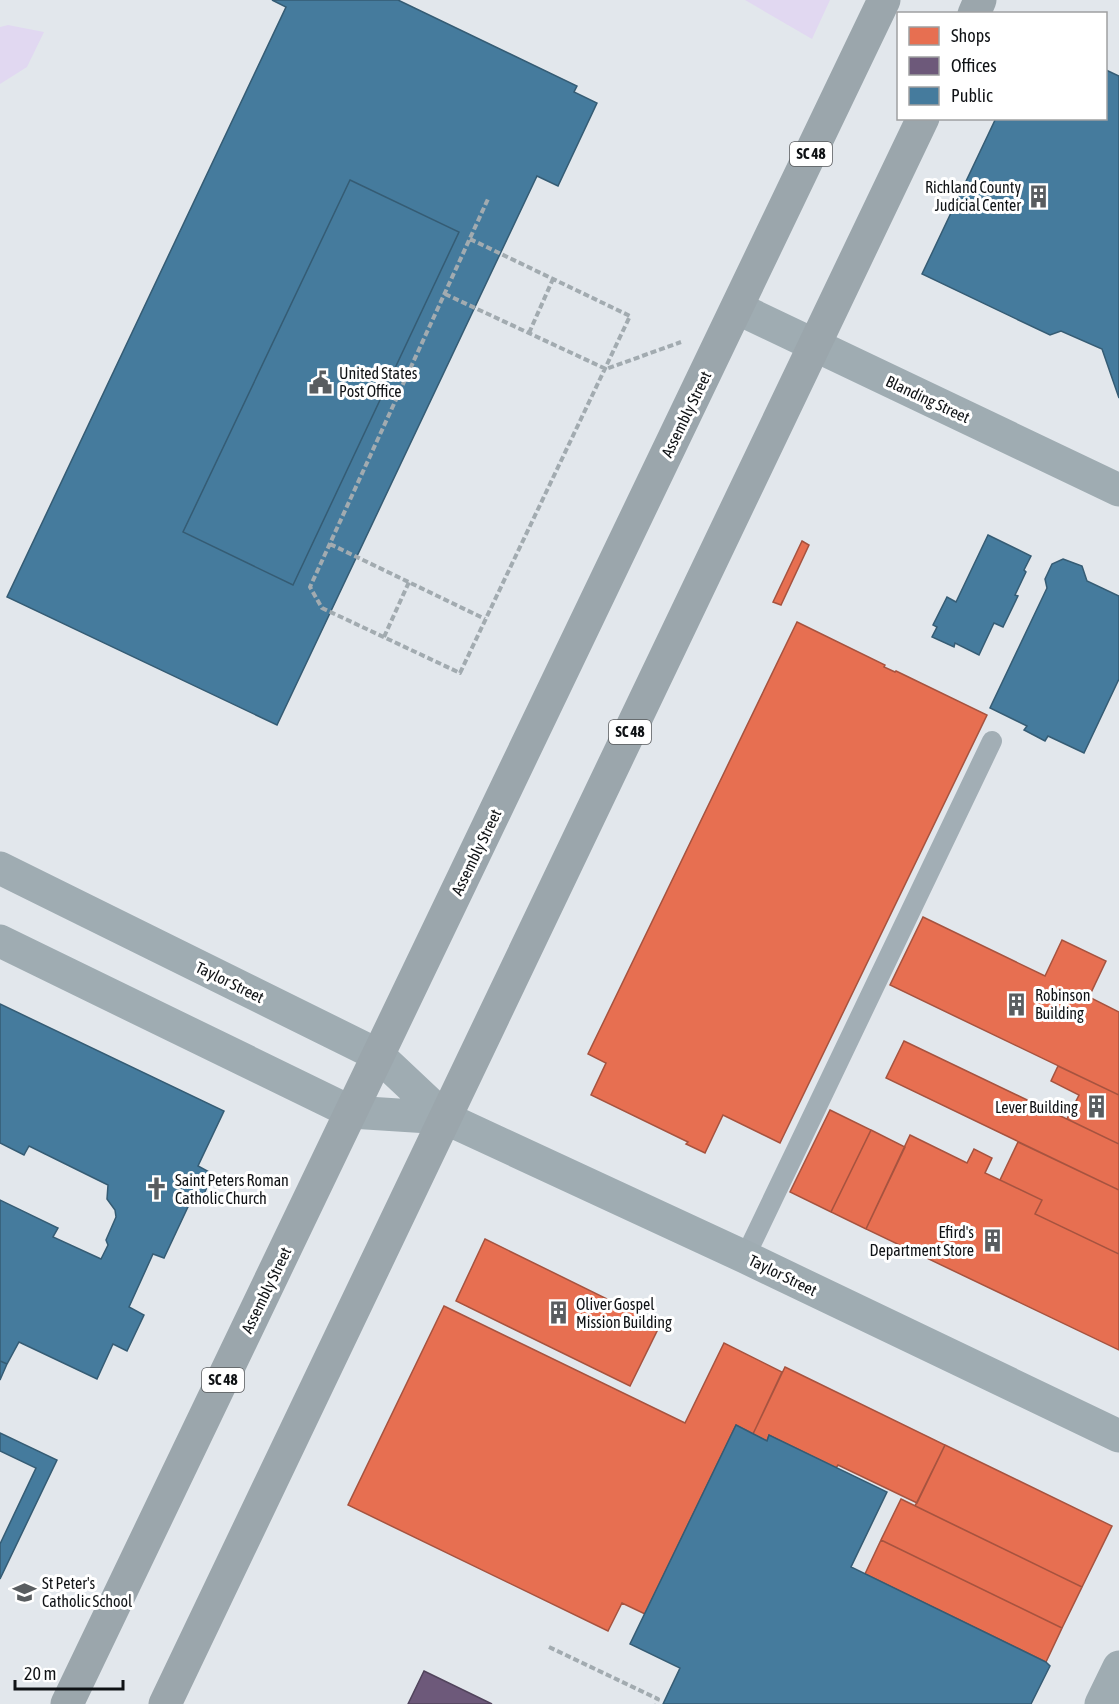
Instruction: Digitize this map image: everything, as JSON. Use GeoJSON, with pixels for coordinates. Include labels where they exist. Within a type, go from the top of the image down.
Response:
{"type":"FeatureCollection","features":[{"type":"Feature","properties":{"kind":"main road","name":"Assembly Street"},"geometry":{"type":"LineString","coordinates":[[67,1704],[884,0]]}},
{"type":"Feature","properties":{"kind":"main road","name":"SC 48"},"geometry":{"type":"LineString","coordinates":[[165,1704],[922,120]]}},
{"type":"Feature","properties":{"kind":"main road","name":"Blanding Street"},"geometry":{"type":"LineString","coordinates":[[737,308],[1119,490]]}},
{"type":"Feature","properties":{"kind":"main road","name":"Taylor Street"},"geometry":{"type":"LineString","coordinates":[[0,868],[378,1055],[445,1118],[745,1257],[1119,1436]]}},
{"type":"Feature","properties":{"kind":"main road","name":"Taylor Street"},"geometry":{"type":"LineString","coordinates":[[0,941],[351,1112],[445,1118]]}},
{"type":"Feature","properties":{"kind":"main road"},"geometry":{"type":"LineString","coordinates":[[1101,1704],[1119,1667]]}},
{"type":"Feature","properties":{"kind":"lane"},"geometry":{"type":"LineString","coordinates":[[745,1257],[993,741]]}},
{"type":"Feature","properties":{"kind":"path"},"geometry":{"type":"LineString","coordinates":[[470,239],[630,316],[460,673],[322,608],[310,587],[445,294],[470,239],[488,200]]}},
{"type":"Feature","properties":{"kind":"path"},"geometry":{"type":"LineString","coordinates":[[529,333],[553,279]]}},
{"type":"Feature","properties":{"kind":"path"},"geometry":{"type":"LineString","coordinates":[[445,294],[606,369],[681,342]]}},
{"type":"Feature","properties":{"kind":"path"},"geometry":{"type":"LineString","coordinates":[[330,544],[485,619]]}},
{"type":"Feature","properties":{"kind":"path"},"geometry":{"type":"LineString","coordinates":[[384,637],[409,582]]}},
{"type":"Feature","properties":{"kind":"path"},"geometry":{"type":"LineString","coordinates":[[549,1647],[658,1699],[656,1704]]}},
{"type":"Feature","properties":{"kind":"shaded area"},"geometry":{"type":"Polygon","coordinates":[[[745,0],[830,0],[812,39],[745,0]]]}},
{"type":"Feature","properties":{"kind":"shaded area"},"geometry":{"type":"Polygon","coordinates":[[[8,25],[44,32],[27,67],[0,84],[0,27],[8,25]]]}},
{"type":"Feature","properties":{"kind":"building: Shops"},"geometry":{"type":"Polygon","coordinates":[[[802,541],[809,545],[781,605],[773,602],[802,541]]]}},
{"type":"Feature","properties":{"kind":"building: Shops"},"geometry":{"type":"Polygon","coordinates":[[[797,622],[885,665],[884,667],[987,715],[780,1143],[723,1115],[705,1153],[686,1144],[688,1142],[591,1095],[606,1063],[588,1054],[797,622]]]}},
{"type":"Feature","properties":{"kind":"building: Shops","name":"Robinson Building"},"geometry":{"type":"Polygon","coordinates":[[[923,917],[1045,976],[1062,940],[1106,961],[1089,997],[1119,1012],[1119,1095],[890,985],[923,917]]]}},
{"type":"Feature","properties":{"kind":"building: Shops"},"geometry":{"type":"Polygon","coordinates":[[[904,1041],[1119,1144],[1119,1190],[886,1078],[904,1041]]]}},
{"type":"Feature","properties":{"kind":"building: Shops","name":"Lever Building"},"geometry":{"type":"Polygon","coordinates":[[[1058,1066],[1119,1095],[1119,1144],[1067,1119],[1079,1095],[1051,1081],[1058,1066]]]}},
{"type":"Feature","properties":{"kind":"building: Shops"},"geometry":{"type":"Polygon","coordinates":[[[830,1110],[871,1130],[831,1212],[790,1192],[830,1110]]]}},
{"type":"Feature","properties":{"kind":"building: Shops"},"geometry":{"type":"Polygon","coordinates":[[[871,1130],[905,1147],[866,1229],[831,1212],[871,1130]]]}},
{"type":"Feature","properties":{"kind":"building: Shops","name":"Efird's Department Store"},"geometry":{"type":"Polygon","coordinates":[[[910,1135],[967,1163],[974,1149],[992,1158],[985,1173],[1042,1200],[1035,1214],[1119,1254],[1119,1350],[866,1229],[910,1135]]]}},
{"type":"Feature","properties":{"kind":"building: Shops"},"geometry":{"type":"Polygon","coordinates":[[[1018,1142],[1119,1190],[1119,1254],[1035,1214],[1042,1200],[1000,1180],[1018,1142]]]}},
{"type":"Feature","properties":{"kind":"building: Shops","name":"Oliver Gospel Mission Building"},"geometry":{"type":"Polygon","coordinates":[[[485,1239],[660,1325],[630,1386],[456,1301],[485,1239]]]}},
{"type":"Feature","properties":{"kind":"building: Shops"},"geometry":{"type":"Polygon","coordinates":[[[444,1306],[685,1423],[724,1343],[782,1372],[753,1434],[736,1425],[645,1614],[622,1603],[608,1631],[348,1505],[444,1306]]]}},
{"type":"Feature","properties":{"kind":"building: Shops"},"geometry":{"type":"Polygon","coordinates":[[[785,1367],[945,1445],[917,1503],[838,1465],[836,1468],[769,1435],[767,1441],[753,1434],[785,1367]]]}},
{"type":"Feature","properties":{"kind":"building: Shops"},"geometry":{"type":"Polygon","coordinates":[[[945,1445],[1112,1526],[1082,1587],[915,1506],[945,1445]]]}},
{"type":"Feature","properties":{"kind":"building: Shops"},"geometry":{"type":"Polygon","coordinates":[[[901,1499],[1082,1587],[1062,1628],[881,1540],[901,1499]]]}},
{"type":"Feature","properties":{"kind":"building: Shops"},"geometry":{"type":"Polygon","coordinates":[[[881,1540],[1062,1628],[1046,1662],[865,1574],[881,1540]]]}},
{"type":"Feature","properties":{"kind":"building: Offices"},"geometry":{"type":"Polygon","coordinates":[[[424,1671],[492,1704],[408,1704],[424,1671]]]}},
{"type":"Feature","properties":{"kind":"building: Public"},"geometry":{"type":"Polygon","coordinates":[[[272,0],[398,0],[577,86],[574,92],[597,103],[558,186],[537,176],[277,725],[7,597],[286,7],[272,0]],[[350,180],[183,532],[293,585],[459,232],[350,180]]]}},
{"type":"Feature","properties":{"kind":"building: Public","name":"Richland County Judicial Center"},"geometry":{"type":"Polygon","coordinates":[[[1107,70],[1119,76],[1119,398],[1102,349],[1061,331],[1050,335],[922,274],[995,120],[1107,120],[1107,70]]]}},
{"type":"Feature","properties":{"kind":"building: Public","name":"United States Post Office"},"geometry":{"type":"Polygon","coordinates":[[[350,180],[459,232],[293,585],[183,532],[350,180]]]}},
{"type":"Feature","properties":{"kind":"building: Public"},"geometry":{"type":"Polygon","coordinates":[[[988,535],[1031,556],[1015,595],[1018,596],[1003,627],[994,623],[979,655],[955,643],[954,647],[932,637],[937,627],[933,625],[947,597],[956,602],[988,535]]]}},
{"type":"Feature","properties":{"kind":"building: Public"},"geometry":{"type":"Polygon","coordinates":[[[1063,559],[1082,566],[1087,581],[1119,596],[1119,679],[1084,753],[1048,736],[1045,741],[1024,730],[1027,726],[990,708],[1047,588],[1045,579],[1052,564],[1063,559]]]}},
{"type":"Feature","properties":{"kind":"building: Public","name":"Saint Peters Roman Catholic Church"},"geometry":{"type":"Polygon","coordinates":[[[0,1004],[224,1111],[198,1166],[213,1174],[203,1196],[195,1192],[164,1258],[153,1254],[129,1307],[144,1315],[127,1351],[113,1344],[97,1379],[19,1342],[7,1364],[0,1361],[0,1200],[58,1228],[53,1237],[101,1259],[108,1245],[106,1240],[116,1217],[115,1210],[107,1199],[108,1185],[29,1146],[24,1155],[0,1143],[0,1004]]]}},
{"type":"Feature","properties":{"kind":"building: Public"},"geometry":{"type":"Polygon","coordinates":[[[0,1361],[7,1364],[0,1380],[0,1361]]]}},
{"type":"Feature","properties":{"kind":"building: Public"},"geometry":{"type":"Polygon","coordinates":[[[736,1425],[767,1441],[769,1435],[887,1492],[851,1567],[1046,1662],[1050,1666],[1031,1704],[663,1704],[680,1668],[630,1644],[736,1425]]]}},
{"type":"Feature","properties":{"kind":"building: Public"},"geometry":{"type":"Polygon","coordinates":[[[0,1433],[57,1460],[0,1579],[0,1544],[36,1468],[0,1451],[0,1433]]]}},
{"type":"Feature","properties":{"kind":"place","name":"Richland County Judicial Center"},"geometry":{"type":"Point","coordinates":[1039,196]}},
{"type":"Feature","properties":{"kind":"place","name":"United States Post Office"},"geometry":{"type":"Point","coordinates":[321,382]}},
{"type":"Feature","properties":{"kind":"place","name":"Robinson Building"},"geometry":{"type":"Point","coordinates":[1017,1004]}},
{"type":"Feature","properties":{"kind":"place","name":"Lever Building"},"geometry":{"type":"Point","coordinates":[1096,1107]}},
{"type":"Feature","properties":{"kind":"place","name":"Saint Peters Roman Catholic Church"},"geometry":{"type":"Point","coordinates":[157,1189]}},
{"type":"Feature","properties":{"kind":"place","name":"Efird's Department Store"},"geometry":{"type":"Point","coordinates":[992,1241]}},
{"type":"Feature","properties":{"kind":"place","name":"Oliver Gospel Mission Building"},"geometry":{"type":"Point","coordinates":[558,1313]}},
{"type":"Feature","properties":{"kind":"place","name":"St Peter's Catholic School"},"geometry":{"type":"Point","coordinates":[24,1592]}}]}
